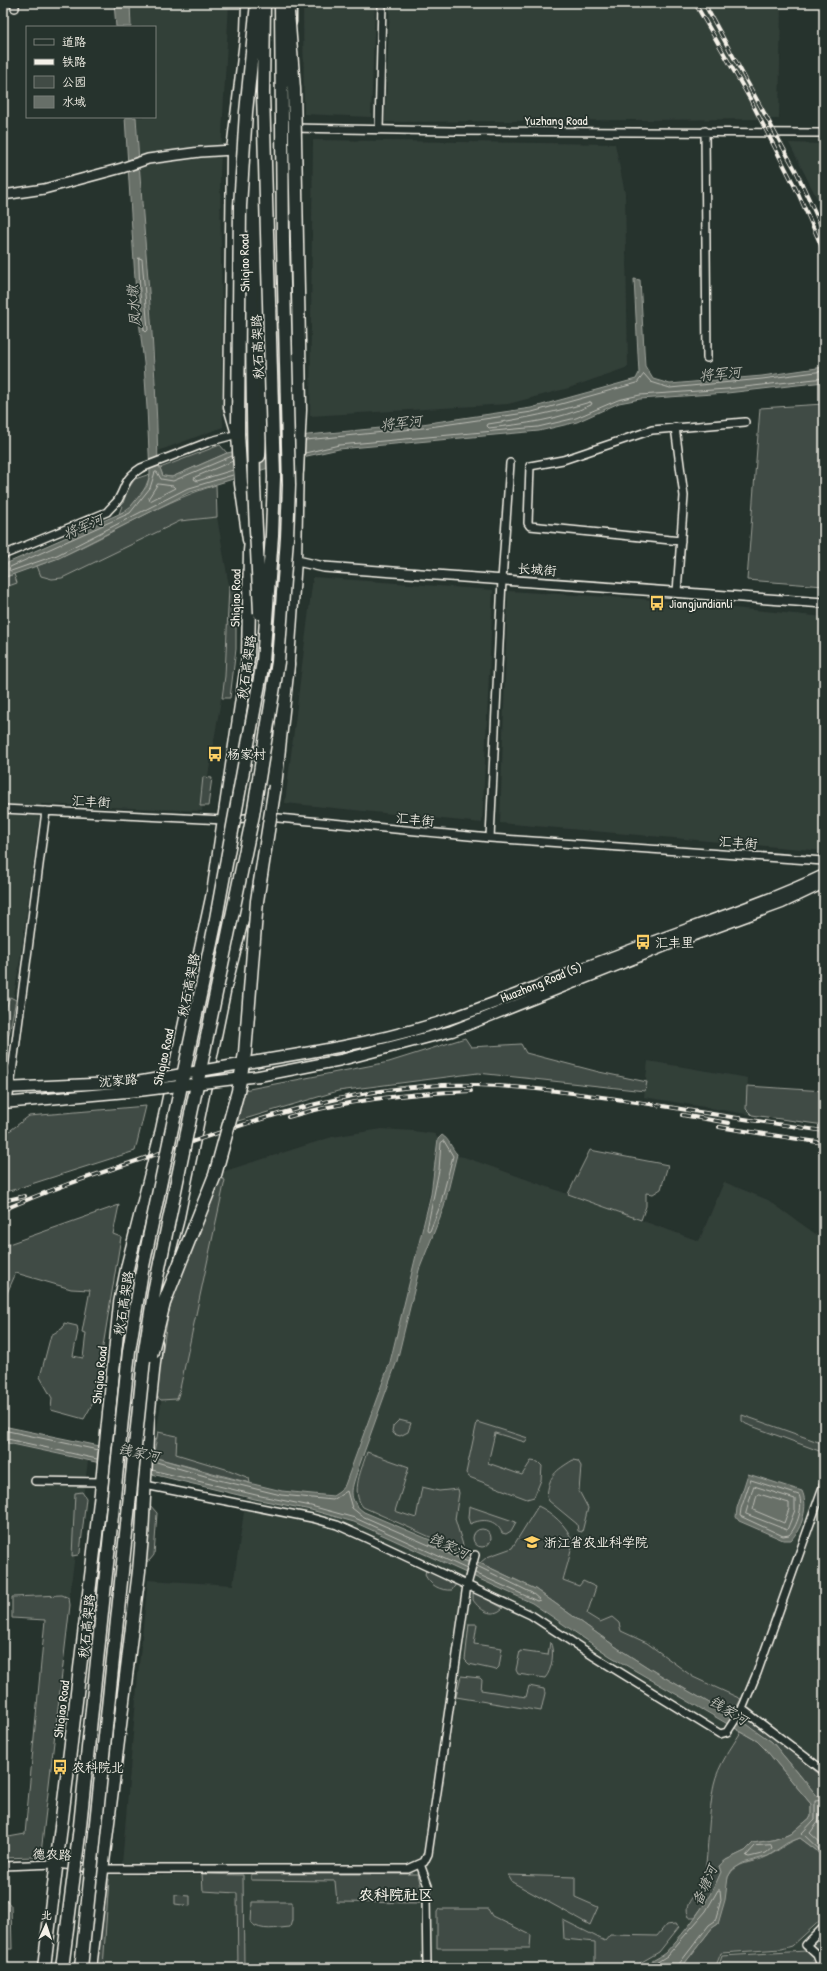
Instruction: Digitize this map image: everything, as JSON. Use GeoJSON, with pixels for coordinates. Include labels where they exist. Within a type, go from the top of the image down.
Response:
{"type":"FeatureCollection","features":[{"type":"Feature","properties":{"kind":"main road"},"geometry":{"type":"LineString","coordinates":[[238,429],[230,407],[234,150],[247,32],[248,3]]}},
{"type":"Feature","properties":{"kind":"main road"},"geometry":{"type":"LineString","coordinates":[[250,551],[241,484],[238,429],[240,206],[246,112],[257,3]]}},
{"type":"Feature","properties":{"kind":"main road","name":"Shiqiao Road"},"geometry":{"type":"LineString","coordinates":[[44,1968],[108,1435],[123,1288],[161,1134],[213,893],[248,658],[250,551],[257,484],[261,423],[256,93],[257,3]]}},
{"type":"Feature","properties":{"kind":"main road","name":"秋石高架路"},"geometry":{"type":"LineString","coordinates":[[62,1968],[78,1836],[120,1430],[137,1297],[215,924],[263,662],[272,535],[274,477],[264,93],[264,3]]}},
{"type":"Feature","properties":{"kind":"main road"},"geometry":{"type":"LineString","coordinates":[[81,1968],[136,1424],[145,1350],[155,1287],[250,830],[278,662],[287,538],[289,485],[283,243],[281,3]]}},
{"type":"Feature","properties":{"kind":"main road"},"geometry":{"type":"LineString","coordinates":[[136,1424],[164,1303],[215,1175],[238,1091],[245,1053],[257,901],[276,786],[288,664],[295,560],[297,467],[299,342],[294,89],[289,3]]}},
{"type":"Feature","properties":{"kind":"main road"},"geometry":{"type":"LineString","coordinates":[[289,3],[288,128],[297,429]]}},
{"type":"Feature","properties":{"kind":"main road"},"geometry":{"type":"LineString","coordinates":[[256,93],[250,202],[255,495],[263,662]]}},
{"type":"Feature","properties":{"kind":"main road"},"geometry":{"type":"LineString","coordinates":[[90,1968],[101,1869],[139,1571],[148,1415],[168,1256],[177,1222],[225,987],[247,900],[288,664]]}},
{"type":"Feature","properties":{"kind":"main road","name":"Huazhong Road (S)"},"geometry":{"type":"LineString","coordinates":[[137,1087],[258,1061],[341,1048],[457,1016],[629,950],[749,907],[788,892],[824,875]]}},
{"type":"Feature","properties":{"kind":"main road","name":"Huazhong Road (S)"},"geometry":{"type":"LineString","coordinates":[[259,1076],[341,1060],[452,1031],[670,944],[782,903],[824,883]]}},
{"type":"Feature","properties":{"kind":"main road","name":"沈家路"},"geometry":{"type":"LineString","coordinates":[[5,1103],[137,1087],[259,1076]]}},
{"type":"Feature","properties":{"kind":"main road","name":"沈家路"},"geometry":{"type":"LineString","coordinates":[[6,1087],[137,1087]]}},
{"type":"Feature","properties":{"kind":"street"},"geometry":{"type":"LineString","coordinates":[[379,130],[382,3]]}},
{"type":"Feature","properties":{"kind":"street","name":"Yuzhang Road"},"geometry":{"type":"LineString","coordinates":[[288,128],[379,130],[705,131],[824,134]]}},
{"type":"Feature","properties":{"kind":"street"},"geometry":{"type":"LineString","coordinates":[[705,131],[707,358]]}},
{"type":"Feature","properties":{"kind":"street"},"geometry":{"type":"LineString","coordinates":[[3,195],[44,189],[129,166],[148,159],[234,150]]}},
{"type":"Feature","properties":{"kind":"street"},"geometry":{"type":"LineString","coordinates":[[681,541],[530,526],[528,523],[530,466],[563,460],[652,430],[745,422]]}},
{"type":"Feature","properties":{"kind":"street"},"geometry":{"type":"LineString","coordinates":[[675,427],[684,496],[677,592]]}},
{"type":"Feature","properties":{"kind":"street"},"geometry":{"type":"LineString","coordinates":[[3,555],[107,512],[117,500],[124,484],[132,473],[238,429]]}},
{"type":"Feature","properties":{"kind":"street"},"geometry":{"type":"LineString","coordinates":[[490,838],[502,580],[510,463]]}},
{"type":"Feature","properties":{"kind":"street","name":"长城街"},"geometry":{"type":"LineString","coordinates":[[250,551],[324,567],[824,603]]}},
{"type":"Feature","properties":{"kind":"street","name":"汇丰街"},"geometry":{"type":"LineString","coordinates":[[3,808],[224,820],[262,817],[490,838],[824,861]]}},
{"type":"Feature","properties":{"kind":"street"},"geometry":{"type":"LineString","coordinates":[[5,1103],[6,1087],[46,811]]}},
{"type":"Feature","properties":{"kind":"street"},"geometry":{"type":"LineString","coordinates":[[36,1481],[102,1478]]}},
{"type":"Feature","properties":{"kind":"street"},"geometry":{"type":"LineString","coordinates":[[145,1483],[337,1525],[531,1615],[595,1657],[720,1734],[727,1732],[742,1709],[757,1673],[824,1484]]}},
{"type":"Feature","properties":{"kind":"street"},"geometry":{"type":"LineString","coordinates":[[427,1968],[426,1896],[428,1886],[420,1864],[424,1862],[428,1854],[467,1585],[475,1555]]}},
{"type":"Feature","properties":{"kind":"street"},"geometry":{"type":"LineString","coordinates":[[742,1709],[824,1771]]}},
{"type":"Feature","properties":{"kind":"street","name":"德农路"},"geometry":{"type":"LineString","coordinates":[[3,1866],[56,1864],[101,1869],[408,1869],[420,1864]]}},
{"type":"Feature","properties":{"kind":"street"},"geometry":{"type":"LineString","coordinates":[[822,1968],[817,1955],[806,1945],[824,1927]]}},
{"type":"Feature","properties":{"kind":"shaded area"},"geometry":{"type":"Polygon","coordinates":[[[130,3],[229,3],[220,172],[223,427],[158,451],[155,359],[145,252],[136,118],[156,118],[156,26],[131,26],[130,3]]]}},
{"type":"Feature","properties":{"kind":"shaded area"},"geometry":{"type":"Polygon","coordinates":[[[303,3],[375,3],[371,117],[304,114],[303,3]]]}},
{"type":"Feature","properties":{"kind":"shaded area"},"geometry":{"type":"Polygon","coordinates":[[[390,3],[781,3],[779,119],[385,122],[390,3]]]}},
{"type":"Feature","properties":{"kind":"shaded area"},"geometry":{"type":"Polygon","coordinates":[[[313,140],[615,144],[625,193],[628,367],[569,388],[508,404],[310,416],[313,140]]]}},
{"type":"Feature","properties":{"kind":"shaded area"},"geometry":{"type":"Polygon","coordinates":[[[789,143],[824,144],[824,212],[789,143]]]}},
{"type":"Feature","properties":{"kind":"shaded area"},"geometry":{"type":"Polygon","coordinates":[[[216,485],[217,517],[229,586],[225,676],[202,811],[41,804],[22,947],[3,1062],[3,578],[59,558],[216,485]]]}},
{"type":"Feature","properties":{"kind":"shaded area"},"geometry":{"type":"Polygon","coordinates":[[[313,577],[493,590],[482,823],[285,803],[313,577]]]}},
{"type":"Feature","properties":{"kind":"shaded area"},"geometry":{"type":"Polygon","coordinates":[[[508,591],[642,599],[824,617],[824,851],[500,823],[508,591]]]}},
{"type":"Feature","properties":{"kind":"shaded area"},"geometry":{"type":"Polygon","coordinates":[[[648,1061],[748,1078],[746,1109],[752,1115],[644,1097],[648,1061]]]}},
{"type":"Feature","properties":{"kind":"shaded area"},"geometry":{"type":"Polygon","coordinates":[[[382,1129],[435,1134],[438,1139],[435,1169],[407,1298],[390,1362],[345,1485],[333,1496],[282,1491],[220,1476],[153,1457],[174,1313],[222,1172],[332,1137],[382,1129]]]}},
{"type":"Feature","properties":{"kind":"shaded area","name":"浙江省农业科学院"},"geometry":{"type":"Polygon","coordinates":[[[446,1154],[464,1157],[699,1241],[724,1182],[768,1200],[824,1240],[824,1968],[97,1968],[107,1874],[243,1875],[243,1864],[122,1864],[138,1675],[148,1580],[233,1585],[247,1492],[340,1508],[394,1360],[446,1154]]]}},
{"type":"Feature","properties":{"kind":"shaded area"},"geometry":{"type":"Polygon","coordinates":[[[3,1442],[88,1461],[69,1598],[62,1595],[3,1597],[3,1442]]]}},
{"type":"Feature","properties":{"kind":"green space"},"geometry":{"type":"Polygon","coordinates":[[[824,404],[824,586],[747,580],[760,408],[824,404]]]}},
{"type":"Feature","properties":{"kind":"green space"},"geometry":{"type":"Polygon","coordinates":[[[220,445],[227,453],[172,477],[163,476],[160,468],[220,445]]]}},
{"type":"Feature","properties":{"kind":"green space"},"geometry":{"type":"Polygon","coordinates":[[[150,474],[143,492],[130,507],[119,514],[128,489],[135,479],[150,474]]]}},
{"type":"Feature","properties":{"kind":"green space"},"geometry":{"type":"Polygon","coordinates":[[[216,485],[217,517],[180,521],[62,578],[52,579],[41,576],[37,566],[82,547],[170,503],[216,485]]]}},
{"type":"Feature","properties":{"kind":"green space"},"geometry":{"type":"Polygon","coordinates":[[[14,574],[17,583],[3,588],[3,578],[14,574]]]}},
{"type":"Feature","properties":{"kind":"green space"},"geometry":{"type":"Polygon","coordinates":[[[229,586],[236,586],[236,649],[230,698],[222,698],[225,676],[229,586]]]}},
{"type":"Feature","properties":{"kind":"green space"},"geometry":{"type":"Polygon","coordinates":[[[203,777],[212,778],[208,806],[200,806],[203,777]]]}},
{"type":"Feature","properties":{"kind":"green space"},"geometry":{"type":"Polygon","coordinates":[[[10,997],[16,1000],[3,1063],[3,1018],[10,997]]]}},
{"type":"Feature","properties":{"kind":"green space"},"geometry":{"type":"Polygon","coordinates":[[[465,1038],[471,1047],[521,1044],[526,1053],[599,1072],[647,1082],[645,1091],[478,1073],[338,1091],[238,1121],[244,1090],[389,1062],[465,1038]]]}},
{"type":"Feature","properties":{"kind":"green space"},"geometry":{"type":"Polygon","coordinates":[[[747,1086],[824,1091],[824,1125],[752,1115],[746,1109],[747,1086]]]}},
{"type":"Feature","properties":{"kind":"green space"},"geometry":{"type":"Polygon","coordinates":[[[146,1106],[135,1151],[3,1193],[3,1136],[29,1116],[146,1106]]]}},
{"type":"Feature","properties":{"kind":"green space"},"geometry":{"type":"Polygon","coordinates":[[[590,1150],[668,1165],[661,1189],[653,1194],[646,1193],[646,1206],[641,1220],[568,1194],[590,1150]]]}},
{"type":"Feature","properties":{"kind":"green space"},"geometry":{"type":"Polygon","coordinates":[[[215,1175],[225,1180],[179,1393],[177,1399],[161,1400],[156,1396],[168,1314],[197,1219],[215,1175]]]}},
{"type":"Feature","properties":{"kind":"green space"},"geometry":{"type":"Polygon","coordinates":[[[119,1205],[113,1234],[121,1237],[94,1401],[84,1419],[51,1410],[52,1398],[40,1377],[51,1335],[63,1328],[64,1323],[77,1326],[78,1331],[73,1356],[83,1358],[86,1333],[82,1332],[90,1290],[71,1289],[16,1273],[3,1302],[3,1246],[119,1205]]]}},
{"type":"Feature","properties":{"kind":"green space"},"geometry":{"type":"Polygon","coordinates":[[[742,1415],[824,1444],[824,1451],[822,1452],[746,1424],[742,1421],[742,1415]]]}},
{"type":"Feature","properties":{"kind":"green space"},"geometry":{"type":"Polygon","coordinates":[[[399,1420],[411,1423],[408,1432],[400,1436],[394,1434],[392,1431],[393,1426],[399,1420]]]}},
{"type":"Feature","properties":{"kind":"green space"},"geometry":{"type":"Polygon","coordinates":[[[477,1422],[528,1438],[525,1442],[495,1433],[488,1463],[522,1475],[531,1461],[538,1462],[542,1466],[541,1480],[534,1497],[527,1499],[469,1477],[466,1473],[477,1422]]]}},
{"type":"Feature","properties":{"kind":"green space"},"geometry":{"type":"Polygon","coordinates":[[[158,1432],[177,1436],[176,1454],[229,1470],[249,1478],[250,1483],[153,1457],[158,1432]]]}},
{"type":"Feature","properties":{"kind":"green space"},"geometry":{"type":"Polygon","coordinates":[[[367,1452],[409,1467],[395,1511],[416,1518],[422,1487],[439,1491],[458,1489],[459,1493],[455,1519],[463,1545],[459,1550],[363,1507],[359,1501],[357,1487],[367,1452]]]}},
{"type":"Feature","properties":{"kind":"green space"},"geometry":{"type":"Polygon","coordinates":[[[573,1460],[578,1461],[581,1466],[579,1491],[588,1508],[582,1532],[578,1531],[577,1524],[549,1501],[547,1497],[549,1483],[554,1474],[573,1460]]]}},
{"type":"Feature","properties":{"kind":"green space"},"geometry":{"type":"Polygon","coordinates":[[[82,1492],[86,1498],[80,1553],[72,1556],[75,1493],[82,1492]]]}},
{"type":"Feature","properties":{"kind":"green space"},"geometry":{"type":"Polygon","coordinates":[[[149,1504],[157,1513],[154,1555],[150,1560],[144,1563],[149,1504]]]}},
{"type":"Feature","properties":{"kind":"green space"},"geometry":{"type":"Polygon","coordinates":[[[469,1506],[516,1522],[511,1531],[506,1534],[502,1533],[493,1522],[480,1521],[470,1524],[468,1518],[469,1506]]]}},
{"type":"Feature","properties":{"kind":"green space"},"geometry":{"type":"Polygon","coordinates":[[[538,1506],[558,1520],[570,1535],[572,1544],[563,1580],[579,1586],[583,1581],[596,1587],[587,1614],[600,1622],[612,1617],[619,1623],[621,1631],[647,1643],[693,1677],[741,1699],[732,1716],[655,1672],[619,1649],[535,1589],[480,1563],[487,1557],[512,1548],[538,1506]]]}},
{"type":"Feature","properties":{"kind":"green space"},"geometry":{"type":"Polygon","coordinates":[[[478,1529],[486,1529],[491,1534],[489,1545],[486,1547],[478,1547],[473,1542],[473,1534],[478,1529]]]}},
{"type":"Feature","properties":{"kind":"green space"},"geometry":{"type":"Polygon","coordinates":[[[426,1569],[456,1584],[452,1590],[436,1587],[425,1575],[426,1569]]]}},
{"type":"Feature","properties":{"kind":"green space"},"geometry":{"type":"Polygon","coordinates":[[[473,1592],[503,1608],[495,1613],[486,1612],[473,1600],[473,1592]]]}},
{"type":"Feature","properties":{"kind":"green space"},"geometry":{"type":"Polygon","coordinates":[[[62,1595],[69,1598],[70,1605],[41,1853],[34,1857],[3,1858],[3,1838],[25,1834],[45,1620],[12,1618],[12,1597],[62,1595]]]}},
{"type":"Feature","properties":{"kind":"green space"},"geometry":{"type":"Polygon","coordinates":[[[469,1624],[477,1624],[474,1644],[502,1648],[499,1667],[496,1670],[469,1664],[465,1660],[469,1624]]]}},
{"type":"Feature","properties":{"kind":"green space"},"geometry":{"type":"Polygon","coordinates":[[[550,1642],[552,1646],[552,1660],[545,1678],[518,1674],[516,1670],[520,1651],[548,1655],[550,1642]]]}},
{"type":"Feature","properties":{"kind":"green space"},"geometry":{"type":"Polygon","coordinates":[[[461,1676],[480,1678],[482,1680],[481,1690],[526,1697],[529,1686],[544,1689],[545,1693],[541,1711],[456,1697],[461,1676]]]}},
{"type":"Feature","properties":{"kind":"green space"},"geometry":{"type":"Polygon","coordinates":[[[749,1708],[790,1741],[790,1750],[824,1778],[824,1796],[818,1797],[772,1742],[741,1721],[749,1708]]]}},
{"type":"Feature","properties":{"kind":"green space"},"geometry":{"type":"Polygon","coordinates":[[[741,1732],[757,1741],[766,1750],[811,1804],[811,1817],[791,1834],[773,1840],[753,1843],[745,1851],[726,1860],[719,1866],[721,1872],[712,1894],[695,1917],[689,1917],[687,1911],[689,1902],[699,1889],[704,1879],[714,1784],[722,1764],[741,1732]]]}},
{"type":"Feature","properties":{"kind":"green space"},"geometry":{"type":"Polygon","coordinates":[[[800,1838],[816,1850],[824,1860],[824,1917],[792,1946],[782,1949],[721,1953],[715,1968],[681,1968],[712,1928],[718,1924],[728,1877],[732,1872],[741,1865],[762,1859],[800,1838]]]}},
{"type":"Feature","properties":{"kind":"green space"},"geometry":{"type":"Polygon","coordinates":[[[202,1874],[243,1875],[244,1968],[238,1968],[237,1893],[203,1891],[202,1874]]]}},
{"type":"Feature","properties":{"kind":"green space"},"geometry":{"type":"Polygon","coordinates":[[[251,1874],[418,1874],[422,1891],[419,1903],[337,1902],[335,1881],[251,1880],[251,1874]]]}},
{"type":"Feature","properties":{"kind":"green space"},"geometry":{"type":"Polygon","coordinates":[[[508,1875],[575,1877],[575,1897],[598,1907],[590,1925],[512,1882],[508,1875]]]}},
{"type":"Feature","properties":{"kind":"green space"},"geometry":{"type":"Polygon","coordinates":[[[104,1878],[109,1879],[103,1968],[95,1968],[104,1878]]]}},
{"type":"Feature","properties":{"kind":"green space"},"geometry":{"type":"Polygon","coordinates":[[[3,1895],[11,1906],[12,1949],[3,1949],[3,1895]]]}},
{"type":"Feature","properties":{"kind":"green space"},"geometry":{"type":"Polygon","coordinates":[[[175,1895],[190,1896],[190,1906],[175,1904],[175,1895]]]}},
{"type":"Feature","properties":{"kind":"green space"},"geometry":{"type":"Polygon","coordinates":[[[252,1902],[292,1902],[292,1920],[290,1927],[269,1929],[255,1926],[251,1923],[252,1902]]]}},
{"type":"Feature","properties":{"kind":"green space"},"geometry":{"type":"Polygon","coordinates":[[[439,1909],[488,1909],[492,1916],[531,1935],[530,1948],[437,1948],[437,1912],[439,1909]]]}},
{"type":"Feature","properties":{"kind":"green space"},"geometry":{"type":"Polygon","coordinates":[[[563,1920],[605,1941],[610,1935],[657,1936],[666,1925],[675,1924],[679,1927],[659,1952],[640,1963],[637,1968],[595,1968],[595,1942],[564,1939],[563,1920]]]}},
{"type":"Feature","properties":{"kind":"green space"},"geometry":{"type":"Polygon","coordinates":[[[824,1934],[824,1968],[718,1968],[722,1956],[806,1951],[824,1934]]]}},
{"type":"Feature","properties":{"kind":"water"},"geometry":{"type":"Polygon","coordinates":[[[114,3],[130,3],[131,26],[116,26],[114,3]]]}},
{"type":"Feature","properties":{"kind":"water"},"geometry":{"type":"Polygon","coordinates":[[[125,118],[136,118],[155,376],[158,463],[163,476],[172,477],[227,453],[308,435],[422,424],[531,408],[636,379],[639,373],[634,279],[640,280],[645,366],[653,379],[670,384],[762,376],[824,367],[824,382],[727,393],[640,399],[619,403],[577,422],[539,431],[339,449],[307,456],[188,493],[59,558],[3,578],[3,565],[128,510],[147,486],[150,474],[147,408],[144,363],[136,295],[125,118]]]}},
{"type":"Feature","properties":{"kind":"water"},"geometry":{"type":"Polygon","coordinates":[[[442,1135],[447,1139],[457,1154],[444,1207],[419,1270],[397,1361],[356,1476],[352,1493],[353,1498],[358,1507],[364,1512],[435,1542],[535,1589],[619,1649],[655,1672],[748,1725],[772,1742],[818,1797],[824,1796],[824,1860],[816,1850],[800,1838],[787,1843],[768,1856],[743,1863],[732,1870],[728,1877],[725,1900],[718,1924],[712,1928],[681,1968],[642,1968],[665,1953],[682,1935],[704,1905],[716,1883],[721,1872],[719,1866],[726,1860],[745,1851],[753,1843],[773,1840],[791,1834],[811,1817],[811,1804],[757,1741],[610,1656],[532,1603],[354,1522],[311,1510],[255,1499],[156,1475],[3,1442],[3,1426],[153,1457],[220,1476],[282,1491],[333,1496],[339,1492],[345,1485],[390,1362],[431,1194],[438,1139],[442,1135]]]}},
{"type":"Feature","properties":{"kind":"water"},"geometry":{"type":"Polygon","coordinates":[[[748,1474],[802,1491],[805,1503],[803,1517],[795,1535],[791,1540],[783,1540],[739,1521],[736,1517],[737,1508],[748,1474]]]}},
{"type":"Feature","properties":{"kind":"railway"},"geometry":{"type":"LineString","coordinates":[[695,3],[750,99],[798,193],[824,252]]}},
{"type":"Feature","properties":{"kind":"railway"},"geometry":{"type":"LineString","coordinates":[[704,3],[797,173],[824,232]]}},
{"type":"Feature","properties":{"kind":"railway"},"geometry":{"type":"LineString","coordinates":[[3,1210],[78,1181],[232,1128],[272,1116],[352,1096],[393,1089],[434,1085],[499,1086],[548,1090],[824,1131]]}},
{"type":"Feature","properties":{"kind":"railway"},"geometry":{"type":"LineString","coordinates":[[288,1117],[333,1106],[379,1098],[471,1091]]}},
{"type":"Feature","properties":{"kind":"railway"},"geometry":{"type":"LineString","coordinates":[[682,1115],[729,1123]]}},
{"type":"Feature","properties":{"kind":"railway"},"geometry":{"type":"LineString","coordinates":[[719,1127],[824,1143]]}},
{"type":"Feature","properties":{"kind":"railway"},"geometry":{"type":"LineString","coordinates":[[3,1201],[25,1196]]}},
{"type":"Feature","properties":{"kind":"place","name":"Jiangjundianli"},"geometry":{"type":"Point","coordinates":[657,603]}},
{"type":"Feature","properties":{"kind":"place","name":"杨家村"},"geometry":{"type":"Point","coordinates":[215,754]}},
{"type":"Feature","properties":{"kind":"place","name":"汇丰里"},"geometry":{"type":"Point","coordinates":[643,942]}},
{"type":"Feature","properties":{"kind":"place","name":"浙江省农业科学院"},"geometry":{"type":"Point","coordinates":[532,1542]}},
{"type":"Feature","properties":{"kind":"place","name":"农科院北"},"geometry":{"type":"Point","coordinates":[60,1767]}},
{"type":"Feature","properties":{"kind":"district","name":"农科院社区"},"geometry":{"type":"Point","coordinates":[396,1894]}},
{"type":"Feature","properties":{"kind":"water label","name":"凤水墩"},"geometry":{"type":"Point","coordinates":[133,306]}},
{"type":"Feature","properties":{"kind":"water label","name":"将军河"},"geometry":{"type":"Point","coordinates":[720,373]}},
{"type":"Feature","properties":{"kind":"water label","name":"将军河"},"geometry":{"type":"Point","coordinates":[401,422]}},
{"type":"Feature","properties":{"kind":"water label","name":"将军河"},"geometry":{"type":"Point","coordinates":[83,526]}},
{"type":"Feature","properties":{"kind":"water label","name":"钱家河"},"geometry":{"type":"Point","coordinates":[139,1452]}},
{"type":"Feature","properties":{"kind":"water label","name":"钱家河"},"geometry":{"type":"Point","coordinates":[449,1545]}},
{"type":"Feature","properties":{"kind":"water label","name":"钱家河"},"geometry":{"type":"Point","coordinates":[729,1710]}},
{"type":"Feature","properties":{"kind":"water label","name":"备塘河"},"geometry":{"type":"Point","coordinates":[704,1885]}}]}
